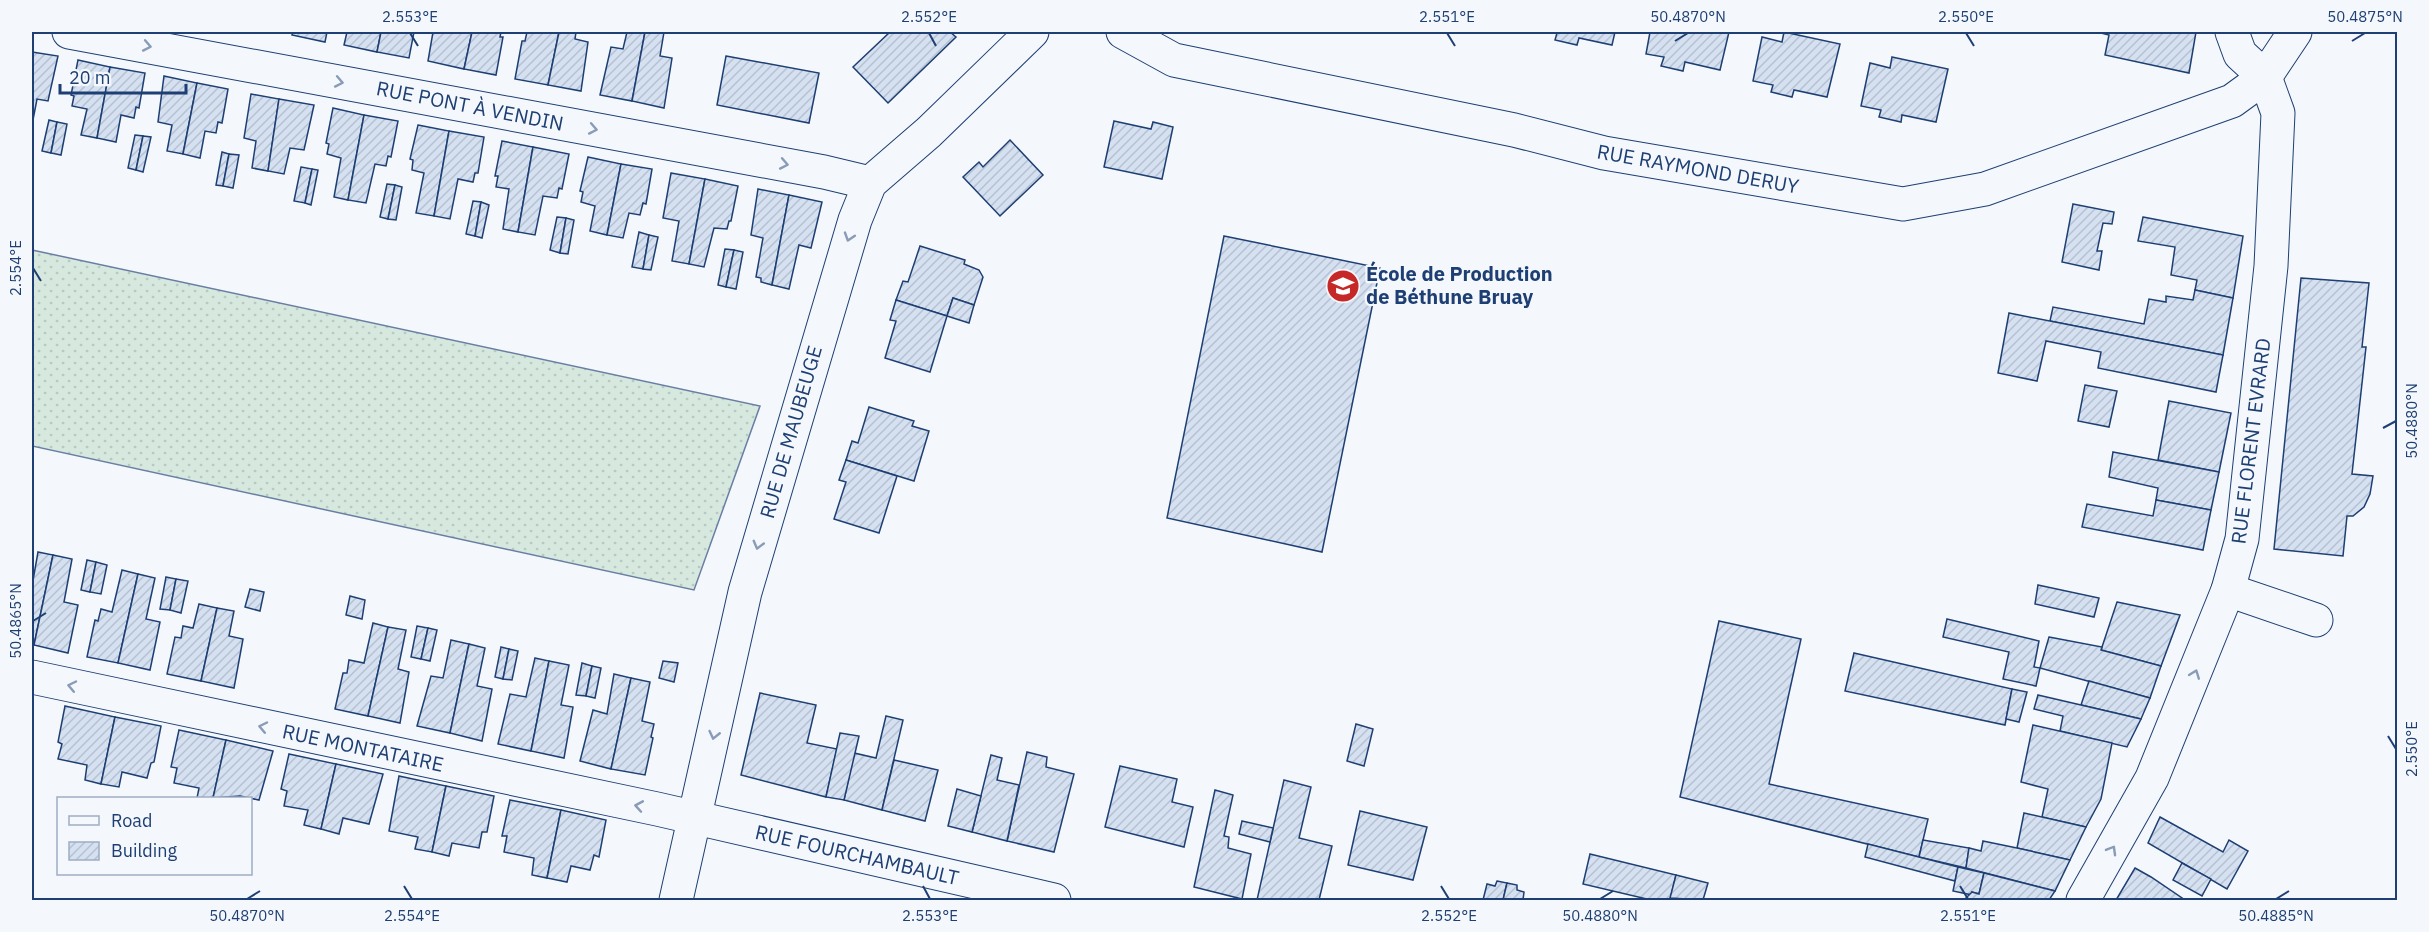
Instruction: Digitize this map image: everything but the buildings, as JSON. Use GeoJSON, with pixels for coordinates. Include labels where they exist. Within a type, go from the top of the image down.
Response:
{"type":"FeatureCollection","features":[{"type":"Feature","properties":{"kind":"street","name":"RUE PONT À VENDIN"},"geometry":{"type":"LineString","coordinates":[[69,32],[812,170],[870,183]]}},
{"type":"Feature","properties":{"kind":"street","name":"RUE DE MAUBEUGE"},"geometry":{"type":"LineString","coordinates":[[676,900],[679,879],[696,819],[745,592],[839,267],[870,183],[929,132],[1032,32]]}},
{"type":"Feature","properties":{"kind":"street","name":"RUE RAYMOND DERUY"},"geometry":{"type":"LineString","coordinates":[[1123,32],[1174,60],[1514,130],[1604,153],[1903,204],[1985,189],[2050,167],[2232,101],[2265,77]]}},
{"type":"Feature","properties":{"kind":"street"},"geometry":{"type":"LineString","coordinates":[[2232,32],[2240,54],[2265,77],[2295,32]]}},
{"type":"Feature","properties":{"kind":"street","name":"RUE FLORENT EVRARD"},"geometry":{"type":"LineString","coordinates":[[2083,900],[2152,778],[2228,590],[2242,539],[2273,243],[2278,113],[2265,77]]}},
{"type":"Feature","properties":{"kind":"street"},"geometry":{"type":"LineString","coordinates":[[2228,590],[2316,620]]}},
{"type":"Feature","properties":{"kind":"street","name":"RUE MONTATAIRE"},"geometry":{"type":"LineString","coordinates":[[32,677],[696,819]]}},
{"type":"Feature","properties":{"kind":"street","name":"RUE FOURCHAMBAULT"},"geometry":{"type":"LineString","coordinates":[[696,819],[1054,900]]}},
{"type":"Feature","properties":{"kind":"shaded area"},"geometry":{"type":"Polygon","coordinates":[[[32,250],[760,406],[694,590],[32,446],[32,250]]]}},
{"type":"Feature","properties":{"kind":"place","name":"École de Production de Béthune Bruay"},"geometry":{"type":"Point","coordinates":[1343,286]}}]}
